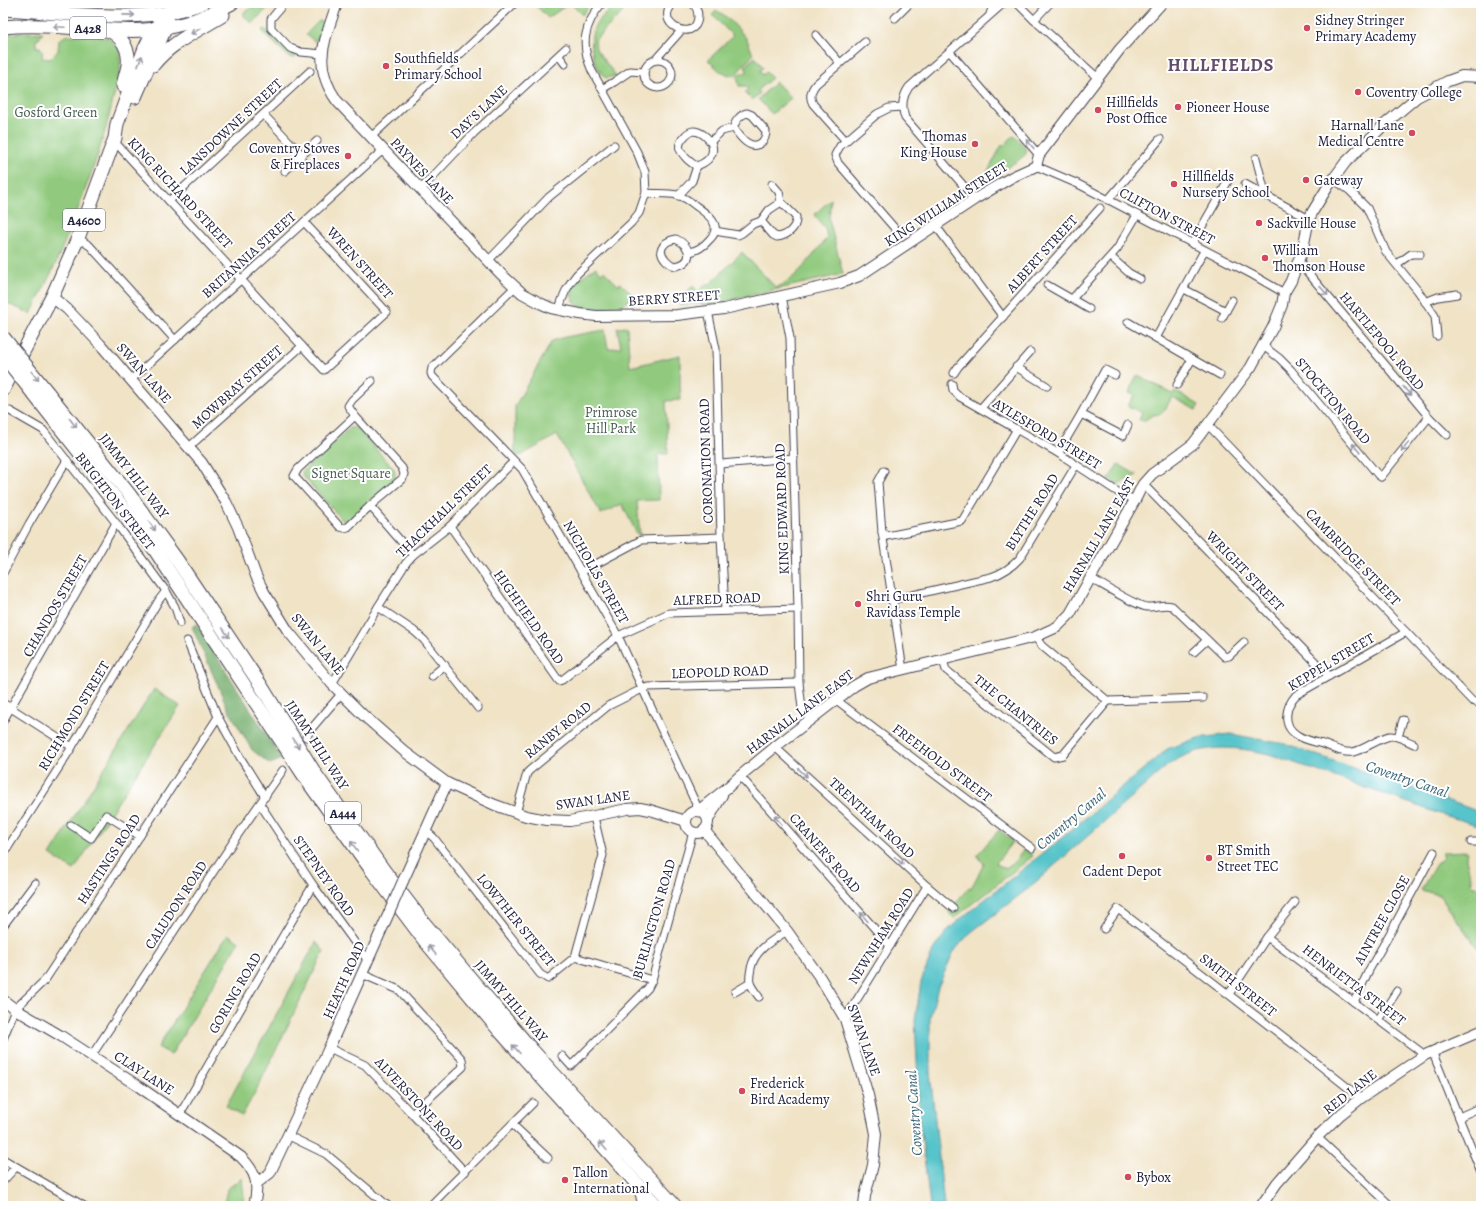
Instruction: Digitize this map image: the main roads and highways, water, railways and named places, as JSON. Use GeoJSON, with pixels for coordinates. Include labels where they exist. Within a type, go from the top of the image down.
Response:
{"type":"FeatureCollection","features":[{"type":"Feature","properties":{"kind":"highway"},"geometry":{"type":"LineString","coordinates":[[174,7],[202,3]]}},
{"type":"Feature","properties":{"kind":"highway","name":"A428"},"geometry":{"type":"LineString","coordinates":[[3,27],[22,25],[133,31],[182,24],[213,13],[232,3]]}},
{"type":"Feature","properties":{"kind":"highway","name":"A4600"},"geometry":{"type":"LineString","coordinates":[[142,81],[157,60],[176,43],[230,11],[239,3]]}},
{"type":"Feature","properties":{"kind":"highway","name":"A428"},"geometry":{"type":"LineString","coordinates":[[7,7],[40,8],[87,15],[140,15],[174,7]]}},
{"type":"Feature","properties":{"kind":"highway","name":"A4600"},"geometry":{"type":"LineString","coordinates":[[117,124],[143,53],[174,7]]}},
{"type":"Feature","properties":{"kind":"highway","name":"A4600"},"geometry":{"type":"LineString","coordinates":[[3,390],[52,298],[78,238],[114,140],[142,81],[160,28]]}},
{"type":"Feature","properties":{"kind":"highway","name":"A4600"},"geometry":{"type":"LineString","coordinates":[[106,30],[115,34],[122,40],[126,45],[128,56],[128,64],[114,140]]}},
{"type":"Feature","properties":{"kind":"highway","name":"JIMMY HILL WAY"},"geometry":{"type":"LineString","coordinates":[[3,337],[44,397],[155,550],[309,783],[425,942],[499,1030],[657,1206]]}},
{"type":"Feature","properties":{"kind":"highway","name":"JIMMY HILL WAY"},"geometry":{"type":"LineString","coordinates":[[3,355],[44,397],[129,494],[177,560],[260,684],[316,775],[385,872],[424,923],[532,1050],[675,1206]]}},
{"type":"Feature","properties":{"kind":"water"},"geometry":{"type":"Polygon","coordinates":[[[1231,734],[1285,744],[1466,807],[1481,813],[1481,826],[1443,815],[1269,754],[1255,751],[1229,748],[1204,750],[1180,758],[1168,765],[1029,888],[970,933],[954,951],[938,987],[930,1017],[930,1071],[944,1206],[930,1206],[920,1124],[915,1020],[921,982],[934,948],[949,929],[964,916],[1057,842],[1167,749],[1198,738],[1231,734]]]}},
{"type":"Feature","properties":{"kind":"place","name":"Sidney Stringer Primary Academy"},"geometry":{"type":"Point","coordinates":[1307,28]}},
{"type":"Feature","properties":{"kind":"place","name":"Southfields Primary School"},"geometry":{"type":"Point","coordinates":[386,66]}},
{"type":"Feature","properties":{"kind":"place","name":"Coventry College"},"geometry":{"type":"Point","coordinates":[1358,92]}},
{"type":"Feature","properties":{"kind":"place","name":"Pioneer House"},"geometry":{"type":"Point","coordinates":[1178,107]}},
{"type":"Feature","properties":{"kind":"place","name":"Hillfields Post Office"},"geometry":{"type":"Point","coordinates":[1098,110]}},
{"type":"Feature","properties":{"kind":"place","name":"Harnall Lane Medical Centre"},"geometry":{"type":"Point","coordinates":[1412,133]}},
{"type":"Feature","properties":{"kind":"place","name":"Thomas King House"},"geometry":{"type":"Point","coordinates":[975,144]}},
{"type":"Feature","properties":{"kind":"place","name":"Coventry Stoves & Fireplaces"},"geometry":{"type":"Point","coordinates":[348,156]}},
{"type":"Feature","properties":{"kind":"place","name":"Gateway"},"geometry":{"type":"Point","coordinates":[1306,180]}},
{"type":"Feature","properties":{"kind":"place","name":"Hillfields Nursery School"},"geometry":{"type":"Point","coordinates":[1174,184]}},
{"type":"Feature","properties":{"kind":"place","name":"Sackville House"},"geometry":{"type":"Point","coordinates":[1259,223]}},
{"type":"Feature","properties":{"kind":"place","name":"William Thomson House"},"geometry":{"type":"Point","coordinates":[1265,258]}},
{"type":"Feature","properties":{"kind":"place","name":"Shri Guru Ravidass Temple"},"geometry":{"type":"Point","coordinates":[858,604]}},
{"type":"Feature","properties":{"kind":"place","name":"Cadent Depot"},"geometry":{"type":"Point","coordinates":[1122,856]}},
{"type":"Feature","properties":{"kind":"place","name":"BT Smith Street TEC"},"geometry":{"type":"Point","coordinates":[1209,858]}},
{"type":"Feature","properties":{"kind":"place","name":"Frederick Bird Academy"},"geometry":{"type":"Point","coordinates":[742,1091]}},
{"type":"Feature","properties":{"kind":"place","name":"Bybox"},"geometry":{"type":"Point","coordinates":[1128,1177]}},
{"type":"Feature","properties":{"kind":"place","name":"Tallon International"},"geometry":{"type":"Point","coordinates":[565,1180]}},
{"type":"Feature","properties":{"kind":"district","name":"HILLFIELDS"},"geometry":{"type":"Point","coordinates":[1221,65]}},
{"type":"Feature","properties":{"kind":"park label","name":"Gosford Green"},"geometry":{"type":"Point","coordinates":[56,112]}},
{"type":"Feature","properties":{"kind":"park label","name":"Primrose Hill Park"},"geometry":{"type":"Point","coordinates":[611,420]}},
{"type":"Feature","properties":{"kind":"park label","name":"Signet Square"},"geometry":{"type":"Point","coordinates":[351,473]}},
{"type":"Feature","properties":{"kind":"water label","name":"Coventry Canal"},"geometry":{"type":"Point","coordinates":[1407,779]}},
{"type":"Feature","properties":{"kind":"water label","name":"Coventry Canal"},"geometry":{"type":"Point","coordinates":[1071,819]}},
{"type":"Feature","properties":{"kind":"water label","name":"Coventry Canal"},"geometry":{"type":"Point","coordinates":[914,1113]}}]}
